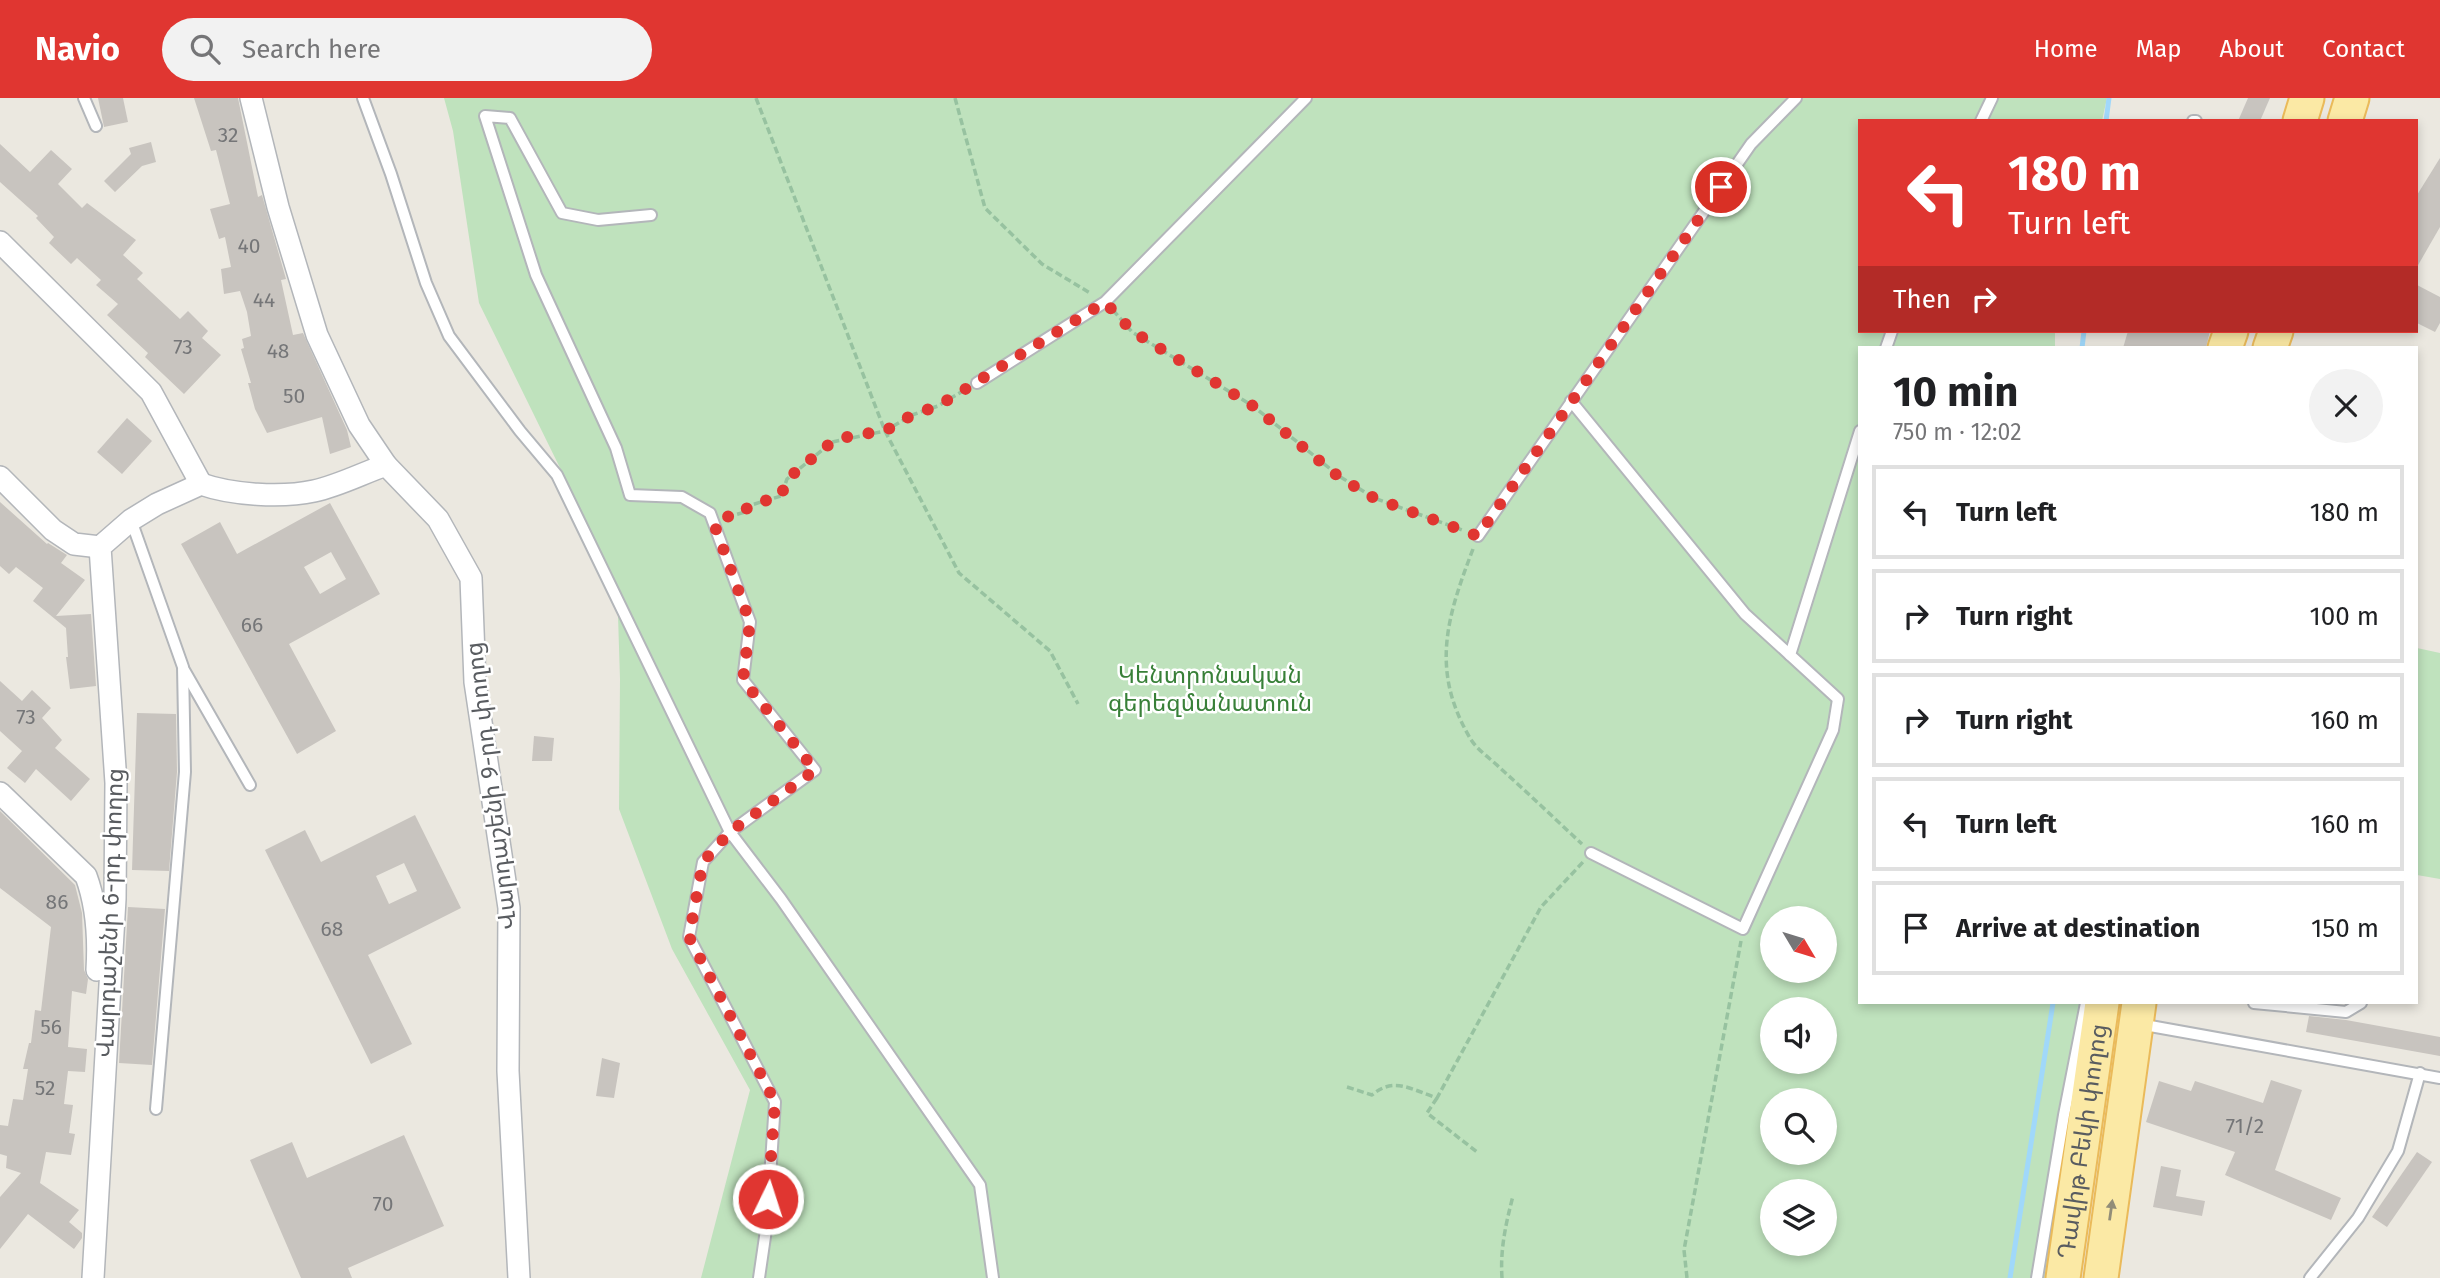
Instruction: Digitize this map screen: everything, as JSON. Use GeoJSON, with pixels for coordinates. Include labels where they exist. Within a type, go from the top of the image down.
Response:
{"type":"FeatureCollection","features":[{"type":"Feature","properties":{"kind":"main road"},"geometry":{"type":"LineString","coordinates":[[2301,119],[2307,98]]}},
{"type":"Feature","properties":{"kind":"main road"},"geometry":{"type":"LineString","coordinates":[[2346,119],[2353,98]]}},
{"type":"Feature","properties":{"kind":"main road","name":"Դավիթ Բեկի փողոց"},"geometry":{"type":"LineString","coordinates":[[2063,1278],[2102,1004]]}},
{"type":"Feature","properties":{"kind":"main road","name":"Դավիթ Բեկի փողոց"},"geometry":{"type":"LineString","coordinates":[[2101,1278],[2138,1013]]}},
{"type":"Feature","properties":{"kind":"street","name":"Վարդաշենի 9-րդ փողոց"},"geometry":{"type":"LineString","coordinates":[[251,98],[278,207],[317,335],[359,425],[386,465],[438,519],[471,578],[475,682],[509,908],[508,1071],[519,1278]]}},
{"type":"Feature","properties":{"kind":"street"},"geometry":{"type":"LineString","coordinates":[[0,242],[151,392],[201,484]]}},
{"type":"Feature","properties":{"kind":"street"},"geometry":{"type":"LineString","coordinates":[[0,477],[53,530],[74,544],[100,547],[131,520],[157,504],[201,484],[231,493],[314,491],[386,465]]}},
{"type":"Feature","properties":{"kind":"street","name":"Վարդաշենի 6-րդ փողոց"},"geometry":{"type":"LineString","coordinates":[[93,1278],[115,899],[116,783],[100,547]]}},
{"type":"Feature","properties":{"kind":"street"},"geometry":{"type":"LineString","coordinates":[[0,793],[86,876],[93,894],[98,948],[84,1220]]}},
{"type":"Feature","properties":{"kind":"lane"},"geometry":{"type":"LineString","coordinates":[[83,98],[96,126]]}},
{"type":"Feature","properties":{"kind":"lane"},"geometry":{"type":"LineString","coordinates":[[363,98],[426,283],[449,336],[520,431],[557,475],[730,832],[781,899],[980,1185],[993,1278]]}},
{"type":"Feature","properties":{"kind":"lane"},"geometry":{"type":"LineString","coordinates":[[977,383],[1105,302],[1306,98]]}},
{"type":"Feature","properties":{"kind":"lane"},"geometry":{"type":"LineString","coordinates":[[1478,536],[1751,144],[1796,98]]}},
{"type":"Feature","properties":{"kind":"lane"},"geometry":{"type":"LineString","coordinates":[[1982,119],[1992,98]]}},
{"type":"Feature","properties":{"kind":"lane"},"geometry":{"type":"LineString","coordinates":[[651,215],[598,220],[562,213],[510,118],[485,116],[536,275],[616,448],[630,495],[682,497],[710,513],[750,622],[743,680],[815,770],[730,832],[703,862],[689,937],[775,1102],[759,1278]]}},
{"type":"Feature","properties":{"kind":"lane"},"geometry":{"type":"LineString","coordinates":[[1570,401],[1745,614],[1838,699],[1833,730],[1743,929],[1591,853]]}},
{"type":"Feature","properties":{"kind":"lane"},"geometry":{"type":"LineString","coordinates":[[1790,655],[1858,437]]}},
{"type":"Feature","properties":{"kind":"lane"},"geometry":{"type":"LineString","coordinates":[[131,520],[183,667],[250,785]]}},
{"type":"Feature","properties":{"kind":"lane"},"geometry":{"type":"LineString","coordinates":[[156,1109],[184,784],[183,667]]}},
{"type":"Feature","properties":{"kind":"lane"},"geometry":{"type":"LineString","coordinates":[[2037,1278],[2086,1004]]}},
{"type":"Feature","properties":{"kind":"lane"},"geometry":{"type":"LineString","coordinates":[[2264,1004],[2346,1012],[2359,1004]]}},
{"type":"Feature","properties":{"kind":"lane"},"geometry":{"type":"LineString","coordinates":[[2138,1013],[2440,1079]]}},
{"type":"Feature","properties":{"kind":"lane"},"geometry":{"type":"LineString","coordinates":[[2310,1278],[2358,1218],[2398,1151],[2420,1073]]}},
{"type":"Feature","properties":{"kind":"path"},"geometry":{"type":"LineString","coordinates":[[756,98],[885,431],[960,573],[1050,651],[1079,704]]}},
{"type":"Feature","properties":{"kind":"path"},"geometry":{"type":"LineString","coordinates":[[955,98],[985,208],[1042,264],[1105,302],[1132,331],[1253,406],[1339,477],[1374,498],[1478,536],[1456,593],[1449,624],[1444,653],[1449,690],[1471,740],[1591,853],[1541,908],[1427,1113],[1477,1152]]}},
{"type":"Feature","properties":{"kind":"path"},"geometry":{"type":"LineString","coordinates":[[714,524],[733,514],[745,512],[748,506],[781,496],[787,479],[832,442],[850,436],[885,431],[912,415],[938,406],[977,383]]}},
{"type":"Feature","properties":{"kind":"path"},"geometry":{"type":"LineString","coordinates":[[1686,1278],[1684,1250],[1743,929]]}},
{"type":"Feature","properties":{"kind":"path"},"geometry":{"type":"LineString","coordinates":[[1347,1087],[1372,1095],[1384,1085],[1397,1085],[1437,1098]]}},
{"type":"Feature","properties":{"kind":"path"},"geometry":{"type":"LineString","coordinates":[[1502,1278],[1504,1230],[1513,1196]]}},
{"type":"Feature","properties":{"kind":"green space","name":"Կենտրոնական գերեզմանատուն"},"geometry":{"type":"Polygon","coordinates":[[[444,98],[2107,98],[2102,119],[1858,119],[1858,333],[2055,333],[2055,346],[1858,346],[1858,1004],[2080,1004],[2075,1119],[2045,1278],[701,1278],[750,1090],[672,949],[619,809],[620,679],[617,584],[479,303],[453,131],[444,98]]]}},
{"type":"Feature","properties":{"kind":"green space"},"geometry":{"type":"Polygon","coordinates":[[[2418,648],[2440,653],[2440,879],[2418,875],[2418,648]]]}},
{"type":"Feature","properties":{"kind":"building"},"geometry":{"type":"Polygon","coordinates":[[[98,98],[123,98],[128,122],[104,127],[98,98]]]}},
{"type":"Feature","properties":{"kind":"building"},"geometry":{"type":"Polygon","coordinates":[[[194,98],[238,98],[258,197],[262,195],[286,279],[281,280],[293,335],[303,333],[347,430],[351,447],[330,454],[322,417],[267,433],[255,409],[241,349],[244,348],[242,339],[251,336],[247,312],[240,291],[224,294],[221,269],[231,267],[225,237],[219,239],[210,209],[230,204],[216,150],[211,151],[194,98]]]}},
{"type":"Feature","properties":{"kind":"building"},"geometry":{"type":"Polygon","coordinates":[[[2248,98],[2270,98],[2261,119],[2239,119],[2248,98]]]}},
{"type":"Feature","properties":{"kind":"building"},"geometry":{"type":"Polygon","coordinates":[[[151,142],[156,162],[142,166],[115,192],[104,181],[131,154],[129,148],[151,142]]]}},
{"type":"Feature","properties":{"kind":"building"},"geometry":{"type":"Polygon","coordinates":[[[0,144],[30,172],[51,150],[72,169],[58,184],[82,208],[87,203],[136,240],[123,255],[143,273],[137,279],[180,319],[188,311],[208,331],[202,338],[221,355],[184,394],[145,357],[148,353],[107,315],[118,304],[96,285],[101,280],[77,258],[71,264],[49,243],[54,237],[36,218],[38,216],[0,182],[0,144]]]}},
{"type":"Feature","properties":{"kind":"building"},"geometry":{"type":"Polygon","coordinates":[[[2440,158],[2440,227],[2418,265],[2418,193],[2440,158]]]}},
{"type":"Feature","properties":{"kind":"building"},"geometry":{"type":"Polygon","coordinates":[[[2418,286],[2440,297],[2440,323],[2435,332],[2418,324],[2418,286]]]}},
{"type":"Feature","properties":{"kind":"building"},"geometry":{"type":"Polygon","coordinates":[[[2127,333],[2210,333],[2206,346],[2124,346],[2127,333]]]}},
{"type":"Feature","properties":{"kind":"building"},"geometry":{"type":"Polygon","coordinates":[[[127,418],[152,441],[122,474],[97,452],[127,418]]]}},
{"type":"Feature","properties":{"kind":"building"},"geometry":{"type":"Polygon","coordinates":[[[0,502],[47,544],[67,555],[61,563],[85,580],[56,616],[91,614],[96,686],[70,689],[66,628],[33,601],[43,588],[16,567],[9,574],[0,566],[0,502]]]}},
{"type":"Feature","properties":{"kind":"building"},"geometry":{"type":"Polygon","coordinates":[[[330,503],[380,594],[289,644],[336,731],[297,754],[181,544],[220,522],[237,554],[330,503]],[[331,552],[304,567],[320,594],[346,579],[331,552]]]}},
{"type":"Feature","properties":{"kind":"building"},"geometry":{"type":"Polygon","coordinates":[[[0,681],[22,701],[32,690],[51,708],[42,718],[62,740],[55,748],[90,779],[71,801],[36,769],[25,783],[7,768],[22,751],[0,731],[0,681]]]}},
{"type":"Feature","properties":{"kind":"building"},"geometry":{"type":"Polygon","coordinates":[[[137,713],[176,714],[177,772],[169,871],[132,870],[137,713]]]}},
{"type":"Feature","properties":{"kind":"building"},"geometry":{"type":"Polygon","coordinates":[[[534,736],[554,738],[552,761],[532,761],[534,736]]]}},
{"type":"Feature","properties":{"kind":"building"},"geometry":{"type":"Polygon","coordinates":[[[0,811],[75,885],[82,913],[84,970],[88,979],[86,994],[72,991],[68,1047],[87,1049],[85,1072],[68,1071],[64,1104],[73,1105],[69,1133],[75,1134],[71,1155],[46,1152],[40,1183],[79,1210],[69,1222],[82,1233],[82,1238],[74,1249],[28,1214],[0,1249],[0,1197],[21,1173],[6,1168],[7,1156],[0,1154],[0,1125],[8,1126],[13,1099],[23,1100],[28,1069],[23,1069],[31,1043],[35,1010],[41,1011],[51,927],[0,888],[0,811]]]}},
{"type":"Feature","properties":{"kind":"building"},"geometry":{"type":"Polygon","coordinates":[[[415,815],[461,908],[368,955],[412,1044],[371,1064],[265,850],[305,830],[321,862],[415,815]],[[404,863],[376,876],[389,904],[417,891],[404,863]]]}},
{"type":"Feature","properties":{"kind":"building"},"geometry":{"type":"Polygon","coordinates":[[[128,907],[165,909],[152,1065],[119,1063],[128,907]]]}},
{"type":"Feature","properties":{"kind":"building"},"geometry":{"type":"Polygon","coordinates":[[[2309,1016],[2440,1037],[2440,1056],[2306,1032],[2309,1016]]]}},
{"type":"Feature","properties":{"kind":"building"},"geometry":{"type":"Polygon","coordinates":[[[602,1058],[620,1063],[614,1098],[596,1096],[602,1058]]]}},
{"type":"Feature","properties":{"kind":"building"},"geometry":{"type":"Polygon","coordinates":[[[2271,1080],[2302,1090],[2275,1170],[2341,1198],[2331,1220],[2225,1175],[2235,1152],[2146,1122],[2159,1081],[2191,1091],[2195,1081],[2263,1103],[2271,1080]]]}},
{"type":"Feature","properties":{"kind":"building"},"geometry":{"type":"Polygon","coordinates":[[[404,1135],[444,1226],[348,1268],[352,1278],[301,1278],[250,1160],[292,1142],[307,1178],[404,1135]]]}},
{"type":"Feature","properties":{"kind":"building"},"geometry":{"type":"Polygon","coordinates":[[[2417,1152],[2432,1162],[2387,1227],[2372,1217],[2417,1152]]]}},
{"type":"Feature","properties":{"kind":"building"},"geometry":{"type":"Polygon","coordinates":[[[2161,1166],[2181,1170],[2176,1196],[2205,1201],[2202,1216],[2153,1207],[2161,1166]]]}},
{"type":"Feature","properties":{"kind":"waterway"},"geometry":{"type":"LineString","coordinates":[[2106,119],[2109,98]]}},
{"type":"Feature","properties":{"kind":"waterway"},"geometry":{"type":"LineString","coordinates":[[2082,346],[2084,333]]}},
{"type":"Feature","properties":{"kind":"waterway"},"geometry":{"type":"LineString","coordinates":[[2010,1278],[2053,1004]]}},
{"type":"Feature","properties":{"kind":"route"},"geometry":{"type":"LineString","coordinates":[[768,1199],[775,1102],[689,937],[703,862],[730,832],[815,770],[743,680],[750,622],[714,524],[733,514],[745,512],[748,506],[781,496],[787,479],[832,442],[850,436],[885,431],[912,415],[938,406],[1105,302],[1132,331],[1253,406],[1339,477],[1374,498],[1478,536],[1721,187]]}}]}
